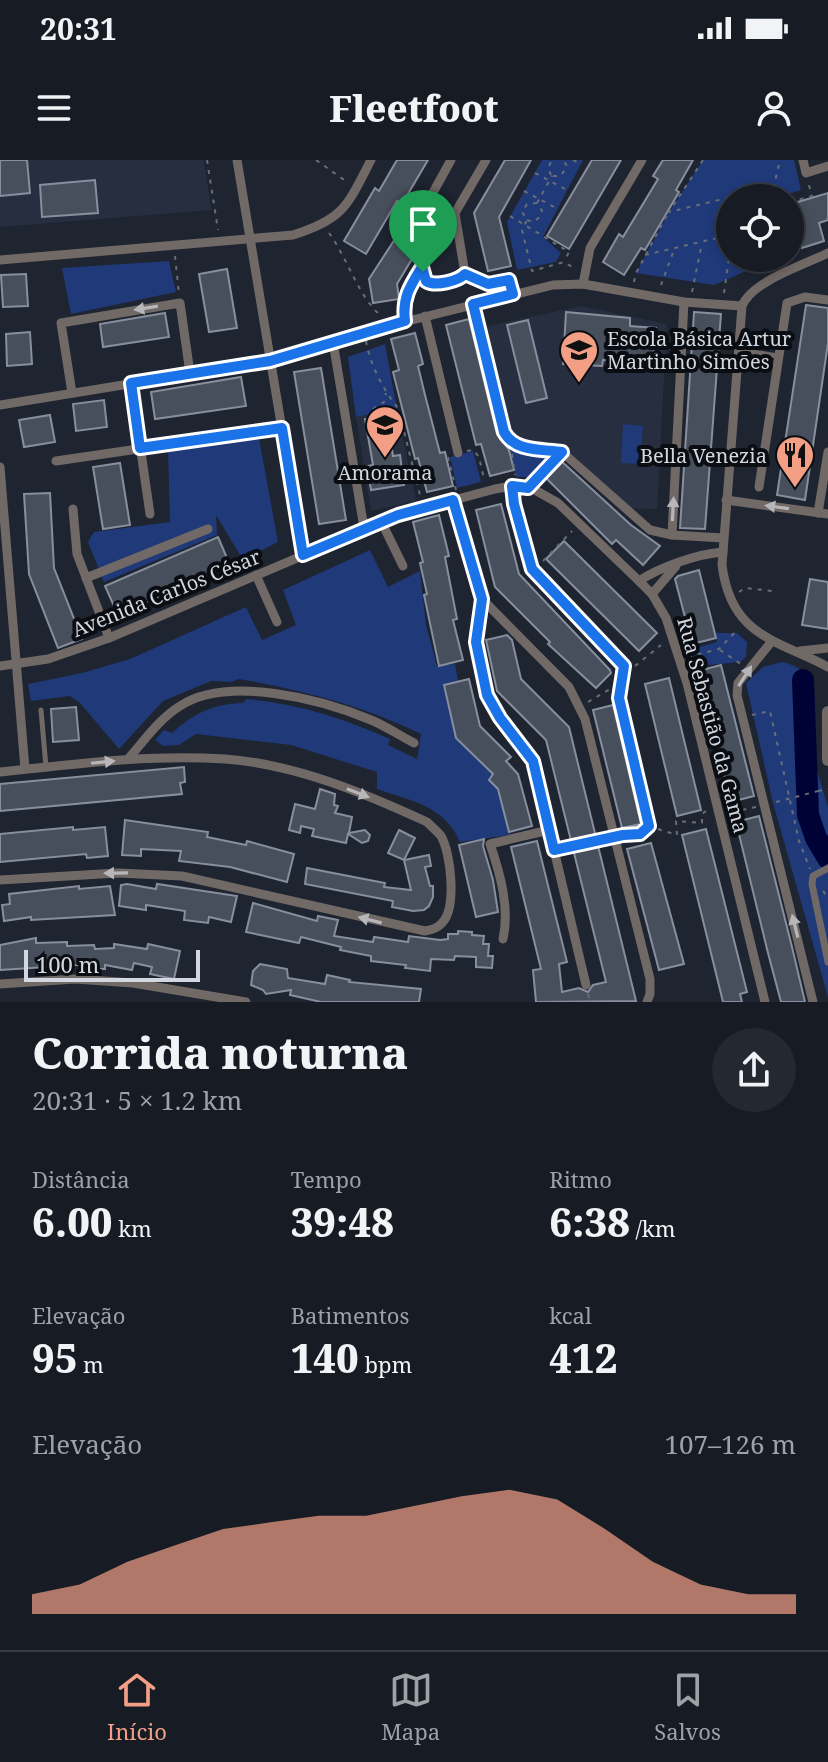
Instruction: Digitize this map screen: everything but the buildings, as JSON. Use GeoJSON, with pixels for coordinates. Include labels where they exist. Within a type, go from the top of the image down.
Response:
{"type":"FeatureCollection","features":[{"type":"Feature","properties":{"kind":"street"},"geometry":{"type":"LineString","coordinates":[[237,160],[303,555]]}},
{"type":"Feature","properties":{"kind":"street"},"geometry":{"type":"LineString","coordinates":[[0,260],[293,235],[323,224],[344,210],[371,160]]}},
{"type":"Feature","properties":{"kind":"street"},"geometry":{"type":"LineString","coordinates":[[441,220],[426,211],[425,207],[451,160]]}},
{"type":"Feature","properties":{"kind":"street"},"geometry":{"type":"LineString","coordinates":[[441,220],[455,213],[486,160]]}},
{"type":"Feature","properties":{"kind":"street"},"geometry":{"type":"LineString","coordinates":[[583,284],[590,248],[642,160]]}},
{"type":"Feature","properties":{"kind":"street"},"geometry":{"type":"LineString","coordinates":[[803,160],[806,173],[828,166]]}},
{"type":"Feature","properties":{"kind":"street"},"geometry":{"type":"LineString","coordinates":[[441,220],[441,236],[422,267],[426,281],[431,284],[462,278],[465,274],[455,213]]}},
{"type":"Feature","properties":{"kind":"street"},"geometry":{"type":"LineString","coordinates":[[804,265],[828,253]]}},
{"type":"Feature","properties":{"kind":"street"},"geometry":{"type":"LineString","coordinates":[[789,272],[750,292],[742,306],[723,538],[724,578],[729,597],[759,635],[828,667]]}},
{"type":"Feature","properties":{"kind":"street"},"geometry":{"type":"LineString","coordinates":[[0,405],[270,361],[364,332],[553,285],[583,284],[684,302],[742,306]]}},
{"type":"Feature","properties":{"kind":"street"},"geometry":{"type":"LineString","coordinates":[[759,487],[787,303],[805,297],[828,300]]}},
{"type":"Feature","properties":{"kind":"street"},"geometry":{"type":"LineString","coordinates":[[672,535],[684,302]]}},
{"type":"Feature","properties":{"kind":"street"},"geometry":{"type":"LineString","coordinates":[[72,393],[61,323],[130,311],[180,303],[190,373]]}},
{"type":"Feature","properties":{"kind":"street"},"geometry":{"type":"LineString","coordinates":[[473,304],[504,432],[509,441],[517,446],[562,452],[650,530],[672,535],[723,538]]}},
{"type":"Feature","properties":{"kind":"street"},"geometry":{"type":"LineString","coordinates":[[425,316],[458,453]]}},
{"type":"Feature","properties":{"kind":"street"},"geometry":{"type":"LineString","coordinates":[[333,342],[364,528]]}},
{"type":"Feature","properties":{"kind":"street"},"geometry":{"type":"LineString","coordinates":[[131,383],[150,514]]}},
{"type":"Feature","properties":{"kind":"street"},"geometry":{"type":"LineString","coordinates":[[56,461],[282,428]]}},
{"type":"Feature","properties":{"kind":"street"},"geometry":{"type":"LineString","coordinates":[[726,500],[823,513],[828,452]]}},
{"type":"Feature","properties":{"kind":"street"},"geometry":{"type":"LineString","coordinates":[[0,467],[25,769]]}},
{"type":"Feature","properties":{"kind":"street"},"geometry":{"type":"LineString","coordinates":[[514,486],[514,504],[534,571],[624,666],[619,698],[649,826]]}},
{"type":"Feature","properties":{"kind":"street","name":"Rua Sebastião da Gama"},"geometry":{"type":"LineString","coordinates":[[419,509],[487,491],[514,486],[528,488],[547,495],[652,594],[666,618],[680,659],[765,1002]]}},
{"type":"Feature","properties":{"kind":"street"},"geometry":{"type":"LineString","coordinates":[[455,500],[482,599],[476,642],[487,695],[500,718],[533,761],[586,985]]}},
{"type":"Feature","properties":{"kind":"street"},"geometry":{"type":"LineString","coordinates":[[73,509],[77,554],[109,638]]}},
{"type":"Feature","properties":{"kind":"street","name":"Avenida Carlos César"},"geometry":{"type":"LineString","coordinates":[[0,666],[48,659],[109,638],[364,528],[419,509]]}},
{"type":"Feature","properties":{"kind":"street"},"geometry":{"type":"LineString","coordinates":[[381,521],[403,566]]}},
{"type":"Feature","properties":{"kind":"street"},"geometry":{"type":"LineString","coordinates":[[86,578],[208,529]]}},
{"type":"Feature","properties":{"kind":"street"},"geometry":{"type":"LineString","coordinates":[[639,581],[652,572],[700,555],[723,552]]}},
{"type":"Feature","properties":{"kind":"street"},"geometry":{"type":"LineString","coordinates":[[652,594],[678,564]]}},
{"type":"Feature","properties":{"kind":"street"},"geometry":{"type":"LineString","coordinates":[[256,575],[277,622]]}},
{"type":"Feature","properties":{"kind":"street"},"geometry":{"type":"LineString","coordinates":[[482,599],[559,676],[575,696],[585,719],[650,979],[647,1002]]}},
{"type":"Feature","properties":{"kind":"street"},"geometry":{"type":"LineString","coordinates":[[772,641],[738,683],[737,695],[813,1002]]}},
{"type":"Feature","properties":{"kind":"street"},"geometry":{"type":"LineString","coordinates":[[796,650],[828,648]]}},
{"type":"Feature","properties":{"kind":"street"},"geometry":{"type":"LineString","coordinates":[[128,759],[180,706],[204,694],[229,691],[264,691],[309,701],[371,720],[414,743]]}},
{"type":"Feature","properties":{"kind":"street"},"geometry":{"type":"LineString","coordinates":[[828,712],[828,760]]}},
{"type":"Feature","properties":{"kind":"street"},"geometry":{"type":"LineString","coordinates":[[0,772],[128,759],[227,759],[322,779],[427,822],[440,834],[449,855],[451,891],[447,916],[435,928],[413,930],[217,882],[155,873],[78,874],[0,880]]}},
{"type":"Feature","properties":{"kind":"street"},"geometry":{"type":"LineString","coordinates":[[503,939],[506,907],[490,844],[549,830]]}},
{"type":"Feature","properties":{"kind":"street"},"geometry":{"type":"LineString","coordinates":[[825,869],[813,876],[828,962]]}},
{"type":"Feature","properties":{"kind":"street"},"geometry":{"type":"LineString","coordinates":[[0,984],[75,979],[133,983],[246,1002]]}},
{"type":"Feature","properties":{"kind":"lane"},"geometry":{"type":"LineString","coordinates":[[739,350],[779,356]]}},
{"type":"Feature","properties":{"kind":"lane"},"geometry":{"type":"LineString","coordinates":[[41,710],[46,767]]}},
{"type":"Feature","properties":{"kind":"path"},"geometry":{"type":"LineString","coordinates":[[207,160],[220,242]]}},
{"type":"Feature","properties":{"kind":"path"},"geometry":{"type":"LineString","coordinates":[[316,160],[356,188]]}},
{"type":"Feature","properties":{"kind":"path"},"geometry":{"type":"LineString","coordinates":[[552,160],[548,168],[552,176]]}},
{"type":"Feature","properties":{"kind":"path"},"geometry":{"type":"LineString","coordinates":[[552,176],[558,177],[566,172],[567,166],[563,160]]}},
{"type":"Feature","properties":{"kind":"path"},"geometry":{"type":"LineString","coordinates":[[573,160],[581,164]]}},
{"type":"Feature","properties":{"kind":"path"},"geometry":{"type":"LineString","coordinates":[[636,273],[669,212],[703,160]]}},
{"type":"Feature","properties":{"kind":"path"},"geometry":{"type":"LineString","coordinates":[[775,184],[780,160]]}},
{"type":"Feature","properties":{"kind":"path"},"geometry":{"type":"LineString","coordinates":[[535,173],[567,190]]}},
{"type":"Feature","properties":{"kind":"path"},"geometry":{"type":"LineString","coordinates":[[804,198],[812,196],[806,173]]}},
{"type":"Feature","properties":{"kind":"path"},"geometry":{"type":"LineString","coordinates":[[537,203],[552,176]]}},
{"type":"Feature","properties":{"kind":"path"},"geometry":{"type":"LineString","coordinates":[[524,191],[558,209]]}},
{"type":"Feature","properties":{"kind":"path"},"geometry":{"type":"LineString","coordinates":[[669,212],[716,201]]}},
{"type":"Feature","properties":{"kind":"path"},"geometry":{"type":"LineString","coordinates":[[537,203],[525,206],[522,212],[526,222],[522,230],[532,271],[564,262],[585,272]]}},
{"type":"Feature","properties":{"kind":"path"},"geometry":{"type":"LineString","coordinates":[[526,222],[536,221],[540,217],[542,211],[537,203]]}},
{"type":"Feature","properties":{"kind":"path"},"geometry":{"type":"LineString","coordinates":[[510,216],[526,222],[569,252],[564,262]]}},
{"type":"Feature","properties":{"kind":"path"},"geometry":{"type":"LineString","coordinates":[[323,224],[343,253],[368,304],[381,316]]}},
{"type":"Feature","properties":{"kind":"path"},"geometry":{"type":"LineString","coordinates":[[645,255],[716,239]]}},
{"type":"Feature","properties":{"kind":"path"},"geometry":{"type":"LineString","coordinates":[[693,283],[703,242]]}},
{"type":"Feature","properties":{"kind":"path"},"geometry":{"type":"LineString","coordinates":[[662,279],[674,249]]}},
{"type":"Feature","properties":{"kind":"path"},"geometry":{"type":"LineString","coordinates":[[175,261],[178,282]]}},
{"type":"Feature","properties":{"kind":"path"},"geometry":{"type":"LineString","coordinates":[[405,321],[403,302],[422,267]]}},
{"type":"Feature","properties":{"kind":"path"},"geometry":{"type":"LineString","coordinates":[[723,304],[727,272]]}},
{"type":"Feature","properties":{"kind":"path"},"geometry":{"type":"LineString","coordinates":[[758,272],[762,284]]}},
{"type":"Feature","properties":{"kind":"path"},"geometry":{"type":"LineString","coordinates":[[465,274],[488,284],[509,280],[513,294]]}},
{"type":"Feature","properties":{"kind":"path"},"geometry":{"type":"LineString","coordinates":[[364,332],[369,356],[398,408],[419,509]]}},
{"type":"Feature","properties":{"kind":"path"},"geometry":{"type":"LineString","coordinates":[[373,409],[384,402],[387,392]]}},
{"type":"Feature","properties":{"kind":"path"},"geometry":{"type":"LineString","coordinates":[[509,441],[514,486]]}},
{"type":"Feature","properties":{"kind":"path"},"geometry":{"type":"LineString","coordinates":[[458,453],[472,450],[478,455],[487,491]]}},
{"type":"Feature","properties":{"kind":"path"},"geometry":{"type":"LineString","coordinates":[[528,488],[562,452]]}},
{"type":"Feature","properties":{"kind":"path"},"geometry":{"type":"LineString","coordinates":[[448,455],[455,500]]}},
{"type":"Feature","properties":{"kind":"path"},"geometry":{"type":"LineString","coordinates":[[534,571],[579,523]]}},
{"type":"Feature","properties":{"kind":"path"},"geometry":{"type":"LineString","coordinates":[[745,588],[772,591]]}},
{"type":"Feature","properties":{"kind":"path"},"geometry":{"type":"LineString","coordinates":[[680,659],[719,649],[745,621]]}},
{"type":"Feature","properties":{"kind":"path"},"geometry":{"type":"LineString","coordinates":[[719,649],[748,669]]}},
{"type":"Feature","properties":{"kind":"path"},"geometry":{"type":"LineString","coordinates":[[743,717],[770,711],[799,841],[813,876],[828,897]]}},
{"type":"Feature","properties":{"kind":"path"},"geometry":{"type":"LineString","coordinates":[[776,802],[828,789]]}},
{"type":"Feature","properties":{"kind":"path"},"geometry":{"type":"LineString","coordinates":[[732,812],[765,805]]}},
{"type":"Feature","properties":{"kind":"path"},"geometry":{"type":"LineString","coordinates":[[554,850],[640,834],[649,826],[677,835],[676,821],[698,823]]}},
{"type":"Feature","properties":{"kind":"shaded area"},"geometry":{"type":"Polygon","coordinates":[[[0,160],[204,160],[211,210],[0,227],[0,160]]]}},
{"type":"Feature","properties":{"kind":"shaded area"},"geometry":{"type":"Polygon","coordinates":[[[542,160],[583,160],[543,237],[561,253],[556,262],[517,270],[507,222],[542,160]]]}},
{"type":"Feature","properties":{"kind":"shaded area"},"geometry":{"type":"Polygon","coordinates":[[[703,160],[794,160],[800,184],[716,184],[716,272],[744,272],[714,285],[636,273],[669,212],[703,160]]]}},
{"type":"Feature","properties":{"kind":"shaded area"},"geometry":{"type":"Polygon","coordinates":[[[169,261],[176,292],[71,314],[62,268],[169,261]]]}},
{"type":"Feature","properties":{"kind":"shaded area","name":"Escola Básica Artur Martinho Simões"},"geometry":{"type":"Polygon","coordinates":[[[581,306],[667,324],[657,509],[623,508],[562,453],[509,441],[479,328],[581,306]]]}},
{"type":"Feature","properties":{"kind":"shaded area"},"geometry":{"type":"Polygon","coordinates":[[[385,344],[397,409],[356,417],[348,357],[385,344]]]}},
{"type":"Feature","properties":{"kind":"shaded area","name":"Amorama"},"geometry":{"type":"Polygon","coordinates":[[[397,409],[416,501],[371,511],[356,417],[397,409]]]}},
{"type":"Feature","properties":{"kind":"shaded area"},"geometry":{"type":"Polygon","coordinates":[[[623,424],[643,426],[640,464],[621,463],[623,424]]]}},
{"type":"Feature","properties":{"kind":"shaded area"},"geometry":{"type":"Polygon","coordinates":[[[259,438],[278,542],[243,560],[216,515],[217,535],[104,582],[88,542],[94,532],[170,522],[168,448],[259,438]]]}},
{"type":"Feature","properties":{"kind":"shaded area"},"geometry":{"type":"Polygon","coordinates":[[[510,449],[555,457],[536,477],[516,477],[510,449]]]}},
{"type":"Feature","properties":{"kind":"shaded area"},"geometry":{"type":"Polygon","coordinates":[[[473,451],[481,482],[457,488],[450,457],[473,451]]]}},
{"type":"Feature","properties":{"kind":"shaded area"},"geometry":{"type":"Polygon","coordinates":[[[370,550],[388,587],[420,571],[426,625],[437,666],[455,664],[458,681],[444,685],[472,753],[493,774],[489,780],[498,789],[510,835],[460,842],[436,812],[377,789],[377,772],[291,745],[196,734],[179,745],[163,746],[155,740],[164,730],[172,733],[204,711],[243,703],[246,699],[284,704],[337,718],[390,739],[388,745],[417,759],[421,734],[332,700],[239,679],[231,682],[211,681],[163,701],[119,749],[80,703],[70,696],[31,701],[28,684],[130,659],[246,607],[262,640],[296,625],[283,590],[370,550]]]}},
{"type":"Feature","properties":{"kind":"shaded area"},"geometry":{"type":"Polygon","coordinates":[[[715,633],[737,633],[747,642],[746,657],[740,662],[698,666],[695,648],[717,642],[715,633]]]}},
{"type":"Feature","properties":{"kind":"shaded area"},"geometry":{"type":"Polygon","coordinates":[[[782,662],[801,670],[813,685],[814,760],[828,807],[828,997],[773,803],[746,683],[763,667],[782,662]]]}},
{"type":"Feature","properties":{"kind":"waterway"},"geometry":{"type":"LineString","coordinates":[[803,680],[808,815],[816,838],[828,858]]}},
{"type":"Feature","properties":{"kind":"place","name":"Escola Básica Artur Martinho Simões"},"geometry":{"type":"Point","coordinates":[579,384]}},
{"type":"Feature","properties":{"kind":"place","name":"Amorama"},"geometry":{"type":"Point","coordinates":[385,459]}},
{"type":"Feature","properties":{"kind":"place","name":"Bella Venezia"},"geometry":{"type":"Point","coordinates":[795,489]}},
{"type":"Feature","properties":{"kind":"route"},"geometry":{"type":"LineString","coordinates":[[422,267],[423,272],[426,281],[431,284],[462,278],[465,274],[488,284],[509,280],[513,294],[473,304],[504,432],[509,441],[517,446],[562,452],[528,488],[512,486],[514,504],[532,569],[624,666],[619,698],[649,826],[640,834],[554,850],[533,761],[500,718],[487,695],[476,642],[482,599],[453,500],[381,521],[303,555],[282,428],[140,448],[131,383],[270,361],[405,321],[403,302],[406,293],[422,267]]}}]}
